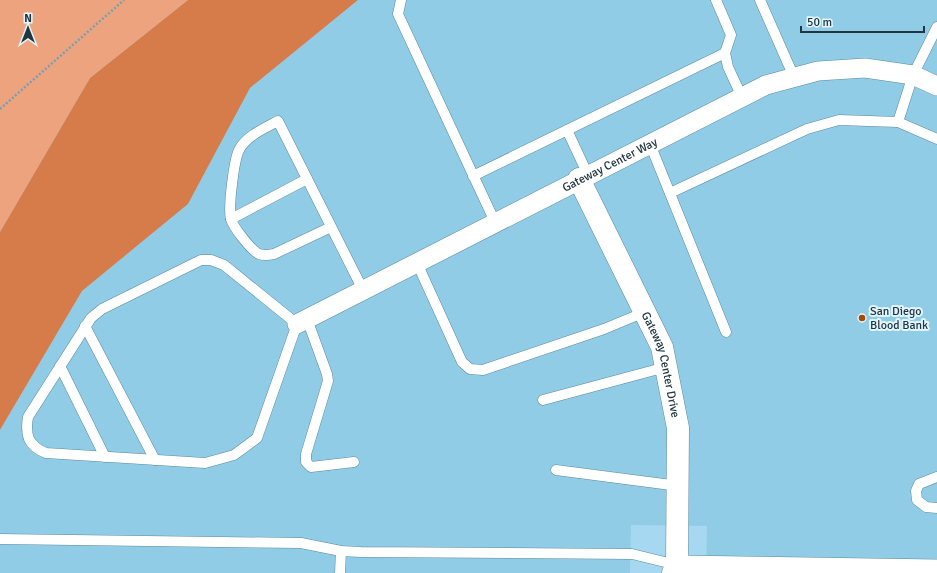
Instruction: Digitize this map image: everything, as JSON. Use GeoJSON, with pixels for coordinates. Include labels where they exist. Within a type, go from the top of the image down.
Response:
{"type":"FeatureCollection","features":[{"type":"Feature","properties":{"kind":"street","name":"Gateway Center Way"},"geometry":{"type":"LineString","coordinates":[[302,322],[495,222],[766,85],[818,71],[865,68],[913,75],[937,86]]}},
{"type":"Feature","properties":{"kind":"street","name":"Gateway Center Drive"},"geometry":{"type":"LineString","coordinates":[[584,177],[662,347],[678,428],[679,486],[677,570]]}},
{"type":"Feature","properties":{"kind":"street"},"geometry":{"type":"LineString","coordinates":[[677,570],[937,569]]}},
{"type":"Feature","properties":{"kind":"lane"},"geometry":{"type":"LineString","coordinates":[[401,0],[398,14],[495,222]]}},
{"type":"Feature","properties":{"kind":"lane"},"geometry":{"type":"LineString","coordinates":[[716,0],[731,35],[725,53],[728,67],[742,97]]}},
{"type":"Feature","properties":{"kind":"lane"},"geometry":{"type":"LineString","coordinates":[[760,0],[794,77]]}},
{"type":"Feature","properties":{"kind":"lane"},"geometry":{"type":"LineString","coordinates":[[898,122],[913,75],[937,27]]}},
{"type":"Feature","properties":{"kind":"lane"},"geometry":{"type":"LineString","coordinates":[[473,176],[725,53]]}},
{"type":"Feature","properties":{"kind":"lane"},"geometry":{"type":"LineString","coordinates":[[670,193],[807,129],[839,120],[898,122],[937,139]]}},
{"type":"Feature","properties":{"kind":"lane"},"geometry":{"type":"LineString","coordinates":[[331,227],[274,254],[264,256],[258,253],[237,230],[231,219],[229,208],[239,150],[246,140],[278,121],[363,290]]}},
{"type":"Feature","properties":{"kind":"lane"},"geometry":{"type":"LineString","coordinates":[[567,130],[584,177]]}},
{"type":"Feature","properties":{"kind":"lane"},"geometry":{"type":"LineString","coordinates":[[650,144],[726,332]]}},
{"type":"Feature","properties":{"kind":"lane"},"geometry":{"type":"LineString","coordinates":[[231,219],[307,180]]}},
{"type":"Feature","properties":{"kind":"lane"},"geometry":{"type":"LineString","coordinates":[[302,322],[257,438],[234,455],[205,464],[105,457],[46,452],[34,448],[30,440],[27,427],[28,417],[91,318],[102,309],[201,260],[211,260],[224,265],[302,322],[328,374],[328,381],[306,454],[306,462],[311,467],[354,462]]}},
{"type":"Feature","properties":{"kind":"lane"},"geometry":{"type":"LineString","coordinates":[[417,263],[462,362],[470,369],[483,370],[520,359],[604,329],[645,312]]}},
{"type":"Feature","properties":{"kind":"lane"},"geometry":{"type":"LineString","coordinates":[[85,326],[155,460]]}},
{"type":"Feature","properties":{"kind":"lane"},"geometry":{"type":"LineString","coordinates":[[60,366],[105,457]]}},
{"type":"Feature","properties":{"kind":"lane"},"geometry":{"type":"LineString","coordinates":[[543,400],[666,367]]}},
{"type":"Feature","properties":{"kind":"lane"},"geometry":{"type":"LineString","coordinates":[[556,470],[679,486]]}},
{"type":"Feature","properties":{"kind":"lane"},"geometry":{"type":"LineString","coordinates":[[937,477],[919,484],[916,491],[918,500],[926,507],[937,508]]}},
{"type":"Feature","properties":{"kind":"lane"},"geometry":{"type":"LineString","coordinates":[[0,539],[301,543],[341,551],[361,552],[632,554],[677,570]]}},
{"type":"Feature","properties":{"kind":"lane"},"geometry":{"type":"LineString","coordinates":[[340,573],[341,551]]}},
{"type":"Feature","properties":{"kind":"path"},"geometry":{"type":"LineString","coordinates":[[0,109],[124,0]]}},
{"type":"Feature","properties":{"kind":"shaded area"},"geometry":{"type":"Polygon","coordinates":[[[0,0],[188,0],[90,78],[0,232],[0,0]]]}},
{"type":"Feature","properties":{"kind":"shaded area"},"geometry":{"type":"Polygon","coordinates":[[[188,0],[358,0],[250,88],[188,204],[82,291],[0,430],[0,232],[90,78],[188,0]]]}},
{"type":"Feature","properties":{"kind":"shaded area"},"geometry":{"type":"Polygon","coordinates":[[[358,0],[937,0],[937,573],[706,573],[707,526],[631,525],[630,573],[0,573],[0,430],[82,291],[188,204],[250,88],[358,0]]]}},
{"type":"Feature","properties":{"kind":"place","name":"San Diego Blood Bank"},"geometry":{"type":"Point","coordinates":[862,318]}}]}
